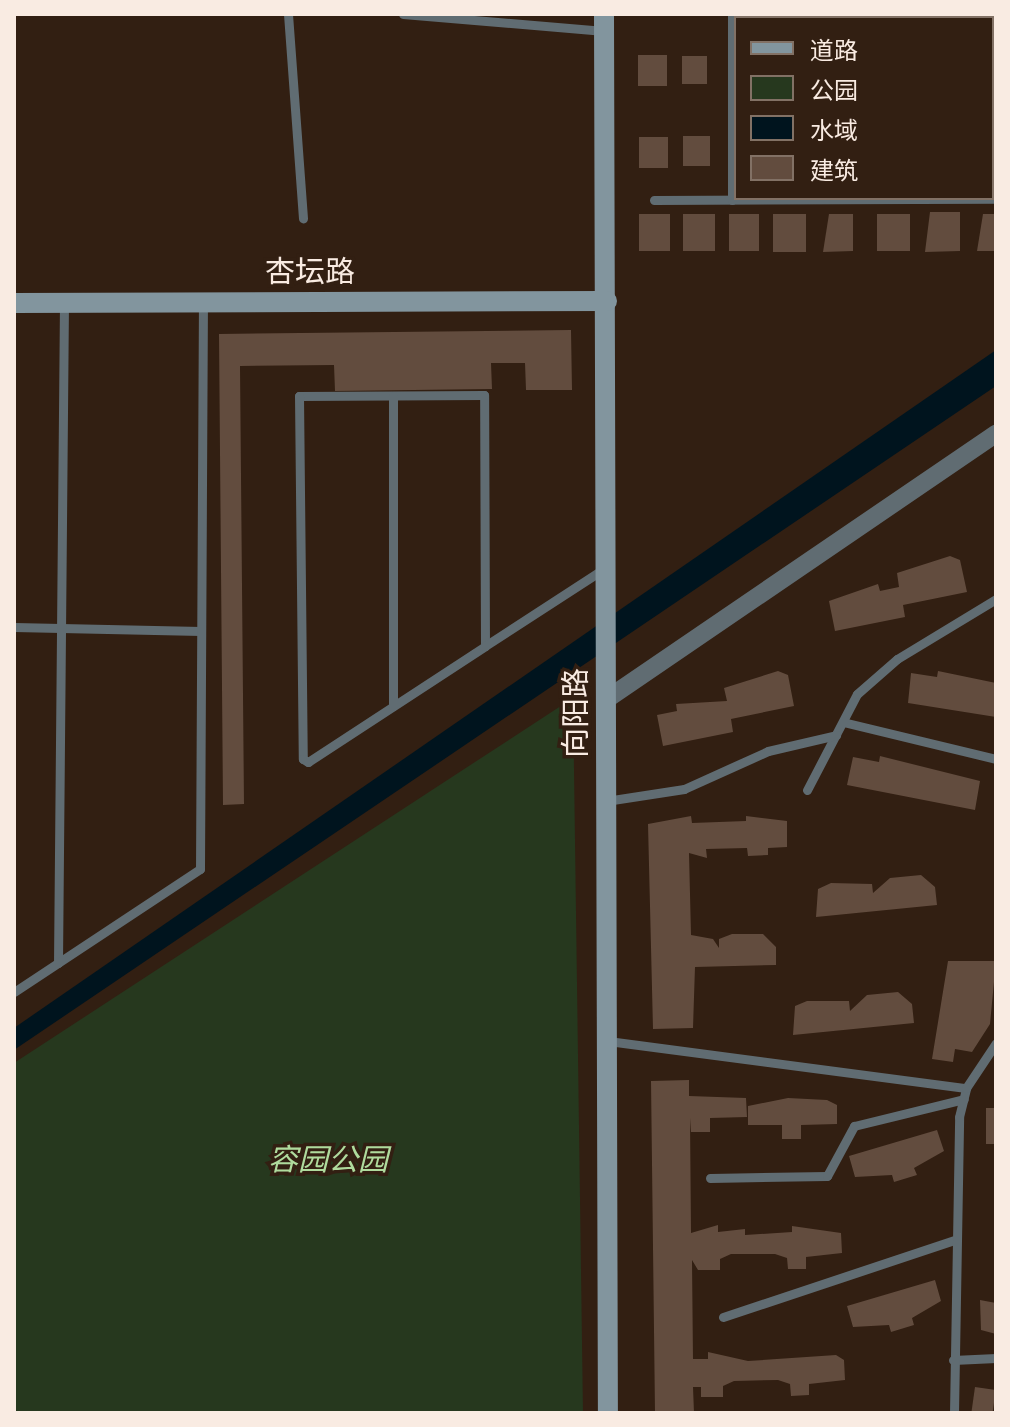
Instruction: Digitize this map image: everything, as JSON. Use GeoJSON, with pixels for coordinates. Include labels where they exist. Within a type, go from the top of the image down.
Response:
{"type":"FeatureCollection","features":[{"type":"Feature","properties":{"kind":"street","name":"向阳路"},"geometry":{"type":"LineString","coordinates":[[604,23],[608,565],[608,1413]]}},
{"type":"Feature","properties":{"kind":"street","name":"杏坛路"},"geometry":{"type":"LineString","coordinates":[[14,303],[607,301]]}},
{"type":"Feature","properties":{"kind":"street"},"geometry":{"type":"LineString","coordinates":[[607,699],[996,434]]}},
{"type":"Feature","properties":{"kind":"lane"},"geometry":{"type":"LineString","coordinates":[[288,14],[303,218]]}},
{"type":"Feature","properties":{"kind":"lane"},"geometry":{"type":"LineString","coordinates":[[403,14],[604,23]]}},
{"type":"Feature","properties":{"kind":"lane"},"geometry":{"type":"LineString","coordinates":[[654,200],[732,200],[732,14]]}},
{"type":"Feature","properties":{"kind":"lane"},"geometry":{"type":"LineString","coordinates":[[58,963],[64,303]]}},
{"type":"Feature","properties":{"kind":"lane"},"geometry":{"type":"LineString","coordinates":[[14,992],[200,869],[203,303]]}},
{"type":"Feature","properties":{"kind":"lane"},"geometry":{"type":"LineString","coordinates":[[485,646],[484,395],[299,396],[303,759],[393,706],[485,646],[608,565]]}},
{"type":"Feature","properties":{"kind":"lane"},"geometry":{"type":"LineString","coordinates":[[393,396],[393,706]]}},
{"type":"Feature","properties":{"kind":"lane"},"geometry":{"type":"LineString","coordinates":[[807,790],[857,694],[897,659],[996,599]]}},
{"type":"Feature","properties":{"kind":"lane"},"geometry":{"type":"LineString","coordinates":[[14,627],[201,631]]}},
{"type":"Feature","properties":{"kind":"lane"},"geometry":{"type":"LineString","coordinates":[[843,722],[996,759]]}},
{"type":"Feature","properties":{"kind":"lane"},"geometry":{"type":"LineString","coordinates":[[606,801],[684,789],[768,751],[836,735]]}},
{"type":"Feature","properties":{"kind":"lane"},"geometry":{"type":"LineString","coordinates":[[608,1041],[966,1088]]}},
{"type":"Feature","properties":{"kind":"lane"},"geometry":{"type":"LineString","coordinates":[[954,1413],[954,1240],[964,1099],[966,1088],[996,1043]]}},
{"type":"Feature","properties":{"kind":"lane"},"geometry":{"type":"LineString","coordinates":[[710,1178],[827,1176],[854,1126],[964,1099]]}},
{"type":"Feature","properties":{"kind":"lane"},"geometry":{"type":"LineString","coordinates":[[723,1317],[954,1240]]}},
{"type":"Feature","properties":{"kind":"lane"},"geometry":{"type":"LineString","coordinates":[[953,1360],[996,1358]]}},
{"type":"Feature","properties":{"kind":"green space","name":"容园公园"},"geometry":{"type":"Polygon","coordinates":[[[573,698],[583,1413],[14,1413],[14,1063],[573,698]]]}},
{"type":"Feature","properties":{"kind":"water"},"geometry":{"type":"Polygon","coordinates":[[[996,350],[996,386],[14,1050],[14,1028],[996,350]]]}},
{"type":"Feature","properties":{"kind":"building"},"geometry":{"type":"Polygon","coordinates":[[[638,55],[667,55],[667,86],[638,86],[638,55]]]}},
{"type":"Feature","properties":{"kind":"building"},"geometry":{"type":"Polygon","coordinates":[[[994,55],[996,55],[994,85],[994,55]]]}},
{"type":"Feature","properties":{"kind":"building"},"geometry":{"type":"Polygon","coordinates":[[[682,56],[707,56],[707,84],[682,84],[682,56]]]}},
{"type":"Feature","properties":{"kind":"building"},"geometry":{"type":"Polygon","coordinates":[[[994,130],[996,130],[994,168],[994,130]]]}},
{"type":"Feature","properties":{"kind":"building"},"geometry":{"type":"Polygon","coordinates":[[[683,136],[710,136],[710,166],[683,166],[683,136]]]}},
{"type":"Feature","properties":{"kind":"building"},"geometry":{"type":"Polygon","coordinates":[[[639,137],[668,137],[668,168],[639,168],[639,137]]]}},
{"type":"Feature","properties":{"kind":"building"},"geometry":{"type":"Polygon","coordinates":[[[930,212],[960,212],[960,251],[925,252],[930,212]]]}},
{"type":"Feature","properties":{"kind":"building"},"geometry":{"type":"Polygon","coordinates":[[[639,214],[670,214],[670,251],[639,251],[639,214]]]}},
{"type":"Feature","properties":{"kind":"building"},"geometry":{"type":"Polygon","coordinates":[[[683,214],[715,214],[715,251],[683,251],[683,214]]]}},
{"type":"Feature","properties":{"kind":"building"},"geometry":{"type":"Polygon","coordinates":[[[729,214],[759,214],[759,251],[729,251],[729,214]]]}},
{"type":"Feature","properties":{"kind":"building"},"geometry":{"type":"Polygon","coordinates":[[[773,214],[806,214],[806,252],[773,252],[773,214]]]}},
{"type":"Feature","properties":{"kind":"building"},"geometry":{"type":"Polygon","coordinates":[[[829,214],[853,214],[853,251],[823,252],[829,214]]]}},
{"type":"Feature","properties":{"kind":"building"},"geometry":{"type":"Polygon","coordinates":[[[877,214],[910,214],[910,251],[877,251],[877,214]]]}},
{"type":"Feature","properties":{"kind":"building"},"geometry":{"type":"Polygon","coordinates":[[[983,214],[996,214],[996,251],[977,251],[983,214]]]}},
{"type":"Feature","properties":{"kind":"building"},"geometry":{"type":"Polygon","coordinates":[[[571,330],[572,390],[526,390],[525,363],[491,363],[492,389],[335,391],[334,365],[240,366],[244,804],[223,805],[219,334],[571,330]]]}},
{"type":"Feature","properties":{"kind":"building"},"geometry":{"type":"Polygon","coordinates":[[[950,556],[960,560],[967,592],[903,605],[905,617],[835,631],[829,601],[878,584],[880,591],[899,587],[897,573],[950,556]]]}},
{"type":"Feature","properties":{"kind":"building"},"geometry":{"type":"Polygon","coordinates":[[[778,671],[788,675],[794,706],[731,719],[733,732],[663,746],[657,715],[677,711],[676,704],[727,701],[724,688],[778,671]]]}},
{"type":"Feature","properties":{"kind":"building"},"geometry":{"type":"Polygon","coordinates":[[[938,671],[996,683],[996,717],[908,703],[911,673],[937,677],[938,671]]]}},
{"type":"Feature","properties":{"kind":"building"},"geometry":{"type":"Polygon","coordinates":[[[880,756],[980,781],[975,810],[847,785],[853,757],[879,762],[880,756]]]}},
{"type":"Feature","properties":{"kind":"building"},"geometry":{"type":"Polygon","coordinates":[[[691,816],[692,823],[746,821],[746,816],[787,821],[787,847],[768,848],[768,855],[748,856],[747,848],[706,849],[707,858],[689,853],[691,935],[713,939],[719,948],[719,939],[732,934],[763,934],[776,947],[776,965],[695,967],[693,1028],[653,1029],[648,824],[691,816]]]}},
{"type":"Feature","properties":{"kind":"building"},"geometry":{"type":"Polygon","coordinates":[[[921,875],[935,887],[937,905],[816,917],[818,889],[831,883],[872,884],[873,893],[890,878],[921,875]]]}},
{"type":"Feature","properties":{"kind":"building"},"geometry":{"type":"Polygon","coordinates":[[[948,961],[996,961],[990,1024],[972,1052],[955,1049],[953,1062],[932,1059],[948,961]]]}},
{"type":"Feature","properties":{"kind":"building"},"geometry":{"type":"Polygon","coordinates":[[[898,992],[912,1004],[914,1023],[793,1035],[795,1006],[807,1001],[849,1001],[850,1011],[867,995],[898,992]]]}},
{"type":"Feature","properties":{"kind":"building"},"geometry":{"type":"Polygon","coordinates":[[[689,1080],[689,1096],[746,1098],[747,1117],[710,1118],[710,1132],[691,1132],[690,1118],[691,1233],[718,1225],[718,1232],[745,1229],[745,1235],[792,1232],[792,1226],[841,1233],[842,1253],[806,1257],[806,1269],[788,1269],[787,1258],[775,1254],[731,1254],[720,1259],[720,1270],[698,1270],[692,1260],[693,1359],[708,1359],[708,1352],[748,1361],[836,1355],[844,1360],[845,1380],[809,1384],[809,1395],[791,1396],[790,1384],[778,1380],[734,1381],[723,1386],[723,1397],[701,1397],[701,1387],[693,1387],[694,1413],[655,1413],[651,1081],[689,1080]]]}},
{"type":"Feature","properties":{"kind":"building"},"geometry":{"type":"Polygon","coordinates":[[[788,1098],[827,1100],[837,1105],[837,1124],[801,1125],[801,1139],[782,1139],[782,1125],[748,1125],[748,1106],[788,1098]]]}},
{"type":"Feature","properties":{"kind":"building"},"geometry":{"type":"Polygon","coordinates":[[[986,1108],[996,1108],[996,1144],[986,1144],[986,1108]]]}},
{"type":"Feature","properties":{"kind":"building"},"geometry":{"type":"Polygon","coordinates":[[[937,1130],[944,1151],[914,1168],[917,1175],[894,1182],[892,1175],[855,1177],[849,1156],[937,1130]]]}},
{"type":"Feature","properties":{"kind":"building"},"geometry":{"type":"Polygon","coordinates":[[[935,1280],[941,1301],[912,1318],[914,1325],[891,1332],[889,1325],[853,1327],[847,1306],[935,1280]]]}},
{"type":"Feature","properties":{"kind":"building"},"geometry":{"type":"Polygon","coordinates":[[[980,1300],[996,1303],[996,1334],[981,1330],[980,1300]]]}},
{"type":"Feature","properties":{"kind":"building"},"geometry":{"type":"Polygon","coordinates":[[[975,1387],[996,1390],[993,1413],[971,1413],[975,1387]]]}}]}
